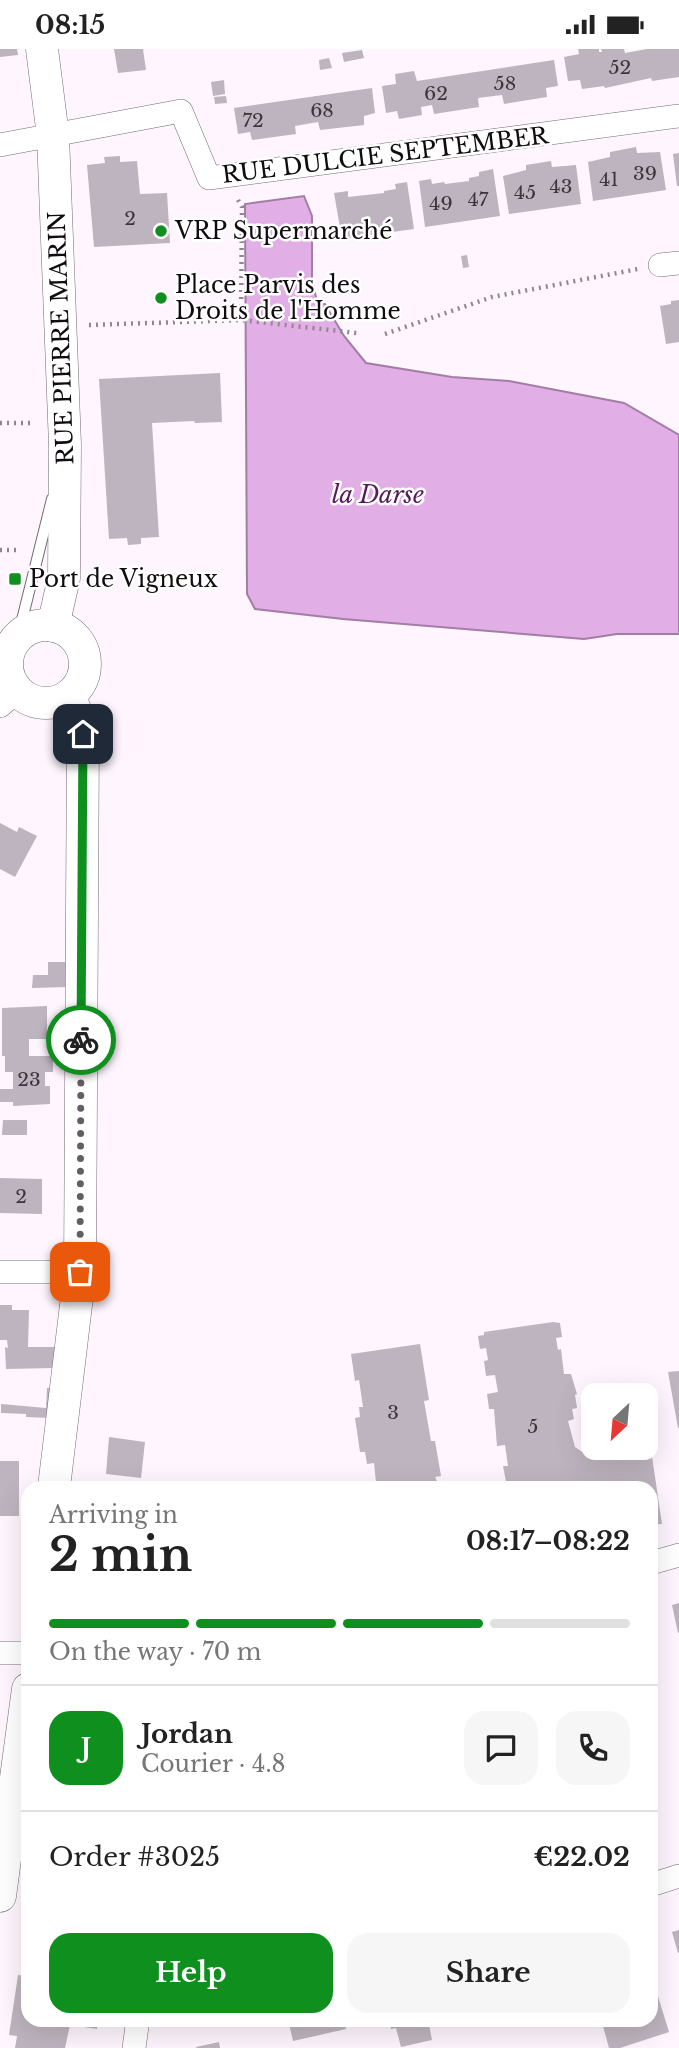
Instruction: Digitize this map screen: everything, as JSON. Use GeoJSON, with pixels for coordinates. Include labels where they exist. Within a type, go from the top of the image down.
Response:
{"type":"FeatureCollection","features":[{"type":"Feature","properties":{"kind":"street","name":"RUE PIERRE MARIN"},"geometry":{"type":"LineString","coordinates":[[42,49],[53,137],[65,445],[64,578],[53,626]]}},
{"type":"Feature","properties":{"kind":"street","name":"RUE DULCIE SEPTEMBER"},"geometry":{"type":"LineString","coordinates":[[53,137],[181,111],[209,178],[679,116]]}},
{"type":"Feature","properties":{"kind":"street"},"geometry":{"type":"LineString","coordinates":[[0,145],[53,137]]}},
{"type":"Feature","properties":{"kind":"street"},"geometry":{"type":"LineString","coordinates":[[41,625],[53,626],[65,630],[75,638],[82,649],[84,674],[79,686],[60,701],[37,702],[9,698],[11,681],[7,658],[11,646],[18,636],[41,625]]}},
{"type":"Feature","properties":{"kind":"street"},"geometry":{"type":"LineString","coordinates":[[55,1481],[80,1272],[83,734],[70,695]]}},
{"type":"Feature","properties":{"kind":"street"},"geometry":{"type":"LineString","coordinates":[[0,1272],[80,1272]]}},
{"type":"Feature","properties":{"kind":"street"},"geometry":{"type":"LineString","coordinates":[[658,1561],[679,1555]]}},
{"type":"Feature","properties":{"kind":"street"},"geometry":{"type":"LineString","coordinates":[[0,1653],[21,1653]]}},
{"type":"Feature","properties":{"kind":"street"},"geometry":{"type":"LineString","coordinates":[[0,1896],[21,1739]]}},
{"type":"Feature","properties":{"kind":"street"},"geometry":{"type":"LineString","coordinates":[[658,1883],[679,1876]]}},
{"type":"Feature","properties":{"kind":"street"},"geometry":{"type":"LineString","coordinates":[[134,2048],[137,2027]]}},
{"type":"Feature","properties":{"kind":"lane"},"geometry":{"type":"LineString","coordinates":[[18,636],[65,445]]}},
{"type":"Feature","properties":{"kind":"path"},"geometry":{"type":"LineString","coordinates":[[239,201],[242,207],[244,320]]}},
{"type":"Feature","properties":{"kind":"path"},"geometry":{"type":"LineString","coordinates":[[385,334],[492,297],[669,264]]}},
{"type":"Feature","properties":{"kind":"path"},"geometry":{"type":"LineString","coordinates":[[61,325],[244,320],[357,333]]}},
{"type":"Feature","properties":{"kind":"water","name":"la Darse"},"geometry":{"type":"Polygon","coordinates":[[[304,196],[312,216],[312,279],[317,302],[325,304],[344,336],[366,363],[452,377],[509,381],[624,403],[679,435],[679,634],[617,634],[584,639],[255,609],[247,594],[245,204],[304,196]]]}},
{"type":"Feature","properties":{"kind":"building"},"geometry":{"type":"Polygon","coordinates":[[[0,49],[17,49],[18,55],[0,57],[0,49]]]}},
{"type":"Feature","properties":{"kind":"building"},"geometry":{"type":"Polygon","coordinates":[[[114,49],[143,49],[146,70],[118,73],[114,49]]]}},
{"type":"Feature","properties":{"kind":"building"},"geometry":{"type":"Polygon","coordinates":[[[578,49],[599,49],[599,52],[602,52],[601,49],[624,49],[625,53],[647,49],[679,49],[679,77],[652,81],[651,78],[605,88],[582,89],[580,80],[568,81],[564,57],[579,54],[578,49]]]}},
{"type":"Feature","properties":{"kind":"building"},"geometry":{"type":"Polygon","coordinates":[[[362,50],[364,58],[344,62],[342,53],[362,50]]]}},
{"type":"Feature","properties":{"kind":"building"},"geometry":{"type":"Polygon","coordinates":[[[329,58],[332,68],[320,70],[319,60],[329,58]]]}},
{"type":"Feature","properties":{"kind":"building"},"geometry":{"type":"Polygon","coordinates":[[[554,60],[558,86],[546,88],[547,97],[504,104],[502,95],[478,98],[479,107],[434,114],[432,105],[421,107],[422,115],[399,119],[397,111],[386,113],[382,86],[396,84],[395,74],[414,71],[417,81],[554,60]]]}},
{"type":"Feature","properties":{"kind":"building"},"geometry":{"type":"Polygon","coordinates":[[[224,80],[225,94],[213,96],[211,82],[224,80]]]}},
{"type":"Feature","properties":{"kind":"building"},"geometry":{"type":"Polygon","coordinates":[[[372,88],[375,113],[364,116],[364,125],[320,130],[318,122],[295,126],[296,134],[252,140],[250,132],[238,134],[234,108],[372,88]]]}},
{"type":"Feature","properties":{"kind":"building"},"geometry":{"type":"Polygon","coordinates":[[[226,96],[227,103],[215,104],[214,97],[226,96]]]}},
{"type":"Feature","properties":{"kind":"building"},"geometry":{"type":"Polygon","coordinates":[[[636,147],[637,153],[660,152],[666,190],[593,201],[588,162],[610,157],[610,152],[636,147]]]}},
{"type":"Feature","properties":{"kind":"building"},"geometry":{"type":"Polygon","coordinates":[[[679,153],[679,186],[677,186],[673,154],[679,153]]]}},
{"type":"Feature","properties":{"kind":"building"},"geometry":{"type":"Polygon","coordinates":[[[120,156],[120,162],[137,161],[140,194],[167,193],[170,243],[94,247],[87,165],[105,163],[104,157],[120,156]]]}},
{"type":"Feature","properties":{"kind":"building"},"geometry":{"type":"Polygon","coordinates":[[[551,161],[552,167],[576,165],[581,204],[509,214],[503,176],[526,170],[526,165],[551,161]]]}},
{"type":"Feature","properties":{"kind":"building"},"geometry":{"type":"Polygon","coordinates":[[[493,169],[500,216],[425,227],[419,181],[431,179],[432,184],[445,184],[469,181],[469,178],[479,176],[479,172],[493,169]]]}},
{"type":"Feature","properties":{"kind":"building"},"geometry":{"type":"Polygon","coordinates":[[[407,182],[414,229],[342,239],[334,193],[348,191],[348,197],[384,193],[396,189],[395,184],[407,182]]]}},
{"type":"Feature","properties":{"kind":"building"},"geometry":{"type":"Polygon","coordinates":[[[467,255],[469,267],[463,268],[461,256],[467,255]]]}},
{"type":"Feature","properties":{"kind":"building"},"geometry":{"type":"Polygon","coordinates":[[[679,300],[679,342],[666,344],[660,306],[679,300]]]}},
{"type":"Feature","properties":{"kind":"building"},"geometry":{"type":"Polygon","coordinates":[[[220,373],[222,422],[152,423],[159,537],[141,538],[141,544],[128,545],[127,538],[109,539],[99,379],[220,373]]]}},
{"type":"Feature","properties":{"kind":"building"},"geometry":{"type":"Polygon","coordinates":[[[0,823],[17,832],[19,827],[37,836],[15,877],[0,869],[0,823]]]}},
{"type":"Feature","properties":{"kind":"building"},"geometry":{"type":"Polygon","coordinates":[[[48,962],[67,962],[67,987],[32,988],[33,975],[48,975],[48,962]]]}},
{"type":"Feature","properties":{"kind":"building"},"geometry":{"type":"Polygon","coordinates":[[[47,1006],[47,1039],[29,1039],[29,1056],[53,1056],[53,1072],[45,1072],[45,1086],[50,1086],[50,1104],[13,1106],[13,1102],[0,1102],[0,1089],[13,1089],[13,1072],[5,1072],[5,1056],[2,1056],[2,1008],[47,1006]]]}},
{"type":"Feature","properties":{"kind":"building"},"geometry":{"type":"Polygon","coordinates":[[[3,1120],[27,1120],[27,1135],[2,1135],[3,1120]]]}},
{"type":"Feature","properties":{"kind":"building"},"geometry":{"type":"Polygon","coordinates":[[[0,1178],[42,1179],[42,1214],[0,1213],[0,1178]]]}},
{"type":"Feature","properties":{"kind":"building"},"geometry":{"type":"Polygon","coordinates":[[[0,1305],[12,1305],[12,1310],[29,1310],[28,1347],[55,1347],[53,1368],[6,1369],[5,1347],[8,1348],[7,1340],[0,1340],[0,1305]]]}},
{"type":"Feature","properties":{"kind":"building"},"geometry":{"type":"Polygon","coordinates":[[[560,1323],[562,1337],[556,1338],[558,1350],[561,1349],[564,1374],[571,1374],[577,1394],[577,1408],[572,1409],[574,1419],[568,1421],[575,1447],[581,1451],[581,1460],[652,1460],[656,1481],[506,1481],[503,1466],[508,1466],[505,1445],[497,1446],[494,1409],[489,1409],[487,1394],[498,1392],[495,1375],[486,1376],[486,1348],[480,1349],[478,1336],[484,1335],[484,1332],[560,1323]]]}},
{"type":"Feature","properties":{"kind":"building"},"geometry":{"type":"Polygon","coordinates":[[[420,1344],[429,1400],[424,1401],[441,1476],[435,1477],[437,1481],[376,1481],[374,1463],[367,1464],[365,1452],[360,1452],[355,1418],[360,1417],[359,1407],[363,1407],[351,1354],[420,1344]]]}},
{"type":"Feature","properties":{"kind":"building"},"geometry":{"type":"Polygon","coordinates":[[[679,1371],[679,1428],[678,1428],[668,1372],[679,1371]]]}},
{"type":"Feature","properties":{"kind":"building"},"geometry":{"type":"Polygon","coordinates":[[[47,1388],[50,1388],[49,1418],[1,1413],[1,1404],[46,1408],[47,1388]]]}},
{"type":"Feature","properties":{"kind":"building"},"geometry":{"type":"Polygon","coordinates":[[[109,1437],[145,1442],[141,1478],[106,1474],[109,1437]]]}},
{"type":"Feature","properties":{"kind":"building"},"geometry":{"type":"Polygon","coordinates":[[[0,1461],[19,1461],[19,1516],[0,1516],[0,1461]]]}},
{"type":"Feature","properties":{"kind":"building"},"geometry":{"type":"Polygon","coordinates":[[[658,1497],[662,1524],[658,1524],[658,1497]]]}},
{"type":"Feature","properties":{"kind":"building"},"geometry":{"type":"Polygon","coordinates":[[[679,1603],[679,1633],[678,1633],[672,1605],[679,1603]]]}},
{"type":"Feature","properties":{"kind":"building"},"geometry":{"type":"Polygon","coordinates":[[[679,1930],[679,1953],[678,1953],[672,1932],[679,1930]]]}},
{"type":"Feature","properties":{"kind":"building"},"geometry":{"type":"Polygon","coordinates":[[[18,1975],[21,1975],[21,2027],[70,2027],[65,2048],[15,2048],[17,2036],[9,2035],[18,1975]]]}},
{"type":"Feature","properties":{"kind":"building"},"geometry":{"type":"Polygon","coordinates":[[[658,1996],[669,2032],[620,2048],[609,2048],[603,2027],[658,2027],[658,1996]]]}},
{"type":"Feature","properties":{"kind":"building"},"geometry":{"type":"Polygon","coordinates":[[[290,2027],[346,2027],[346,2029],[293,2041],[290,2027]]]}},
{"type":"Feature","properties":{"kind":"building"},"geometry":{"type":"Polygon","coordinates":[[[391,2027],[430,2027],[432,2040],[401,2047],[396,2028],[391,2027]]]}},
{"type":"Feature","properties":{"kind":"building"},"geometry":{"type":"Polygon","coordinates":[[[219,2042],[220,2048],[196,2048],[196,2047],[219,2042]]]}},
{"type":"Feature","properties":{"kind":"way so far"},"geometry":{"type":"LineString","coordinates":[[80,1272],[81,1040]]}},
{"type":"Feature","properties":{"kind":"place","name":"VRP Supermarché"},"geometry":{"type":"Point","coordinates":[161,231]}},
{"type":"Feature","properties":{"kind":"place","name":"Place Parvis des Droits de l'Homme"},"geometry":{"type":"Point","coordinates":[161,298]}},
{"type":"Feature","properties":{"kind":"place","name":"Port de Vigneux"},"geometry":{"type":"Point","coordinates":[15,579]}},
{"type":"Feature","properties":{"kind":"route"},"geometry":{"type":"LineString","coordinates":[[81,1040],[83,734]]}}]}
